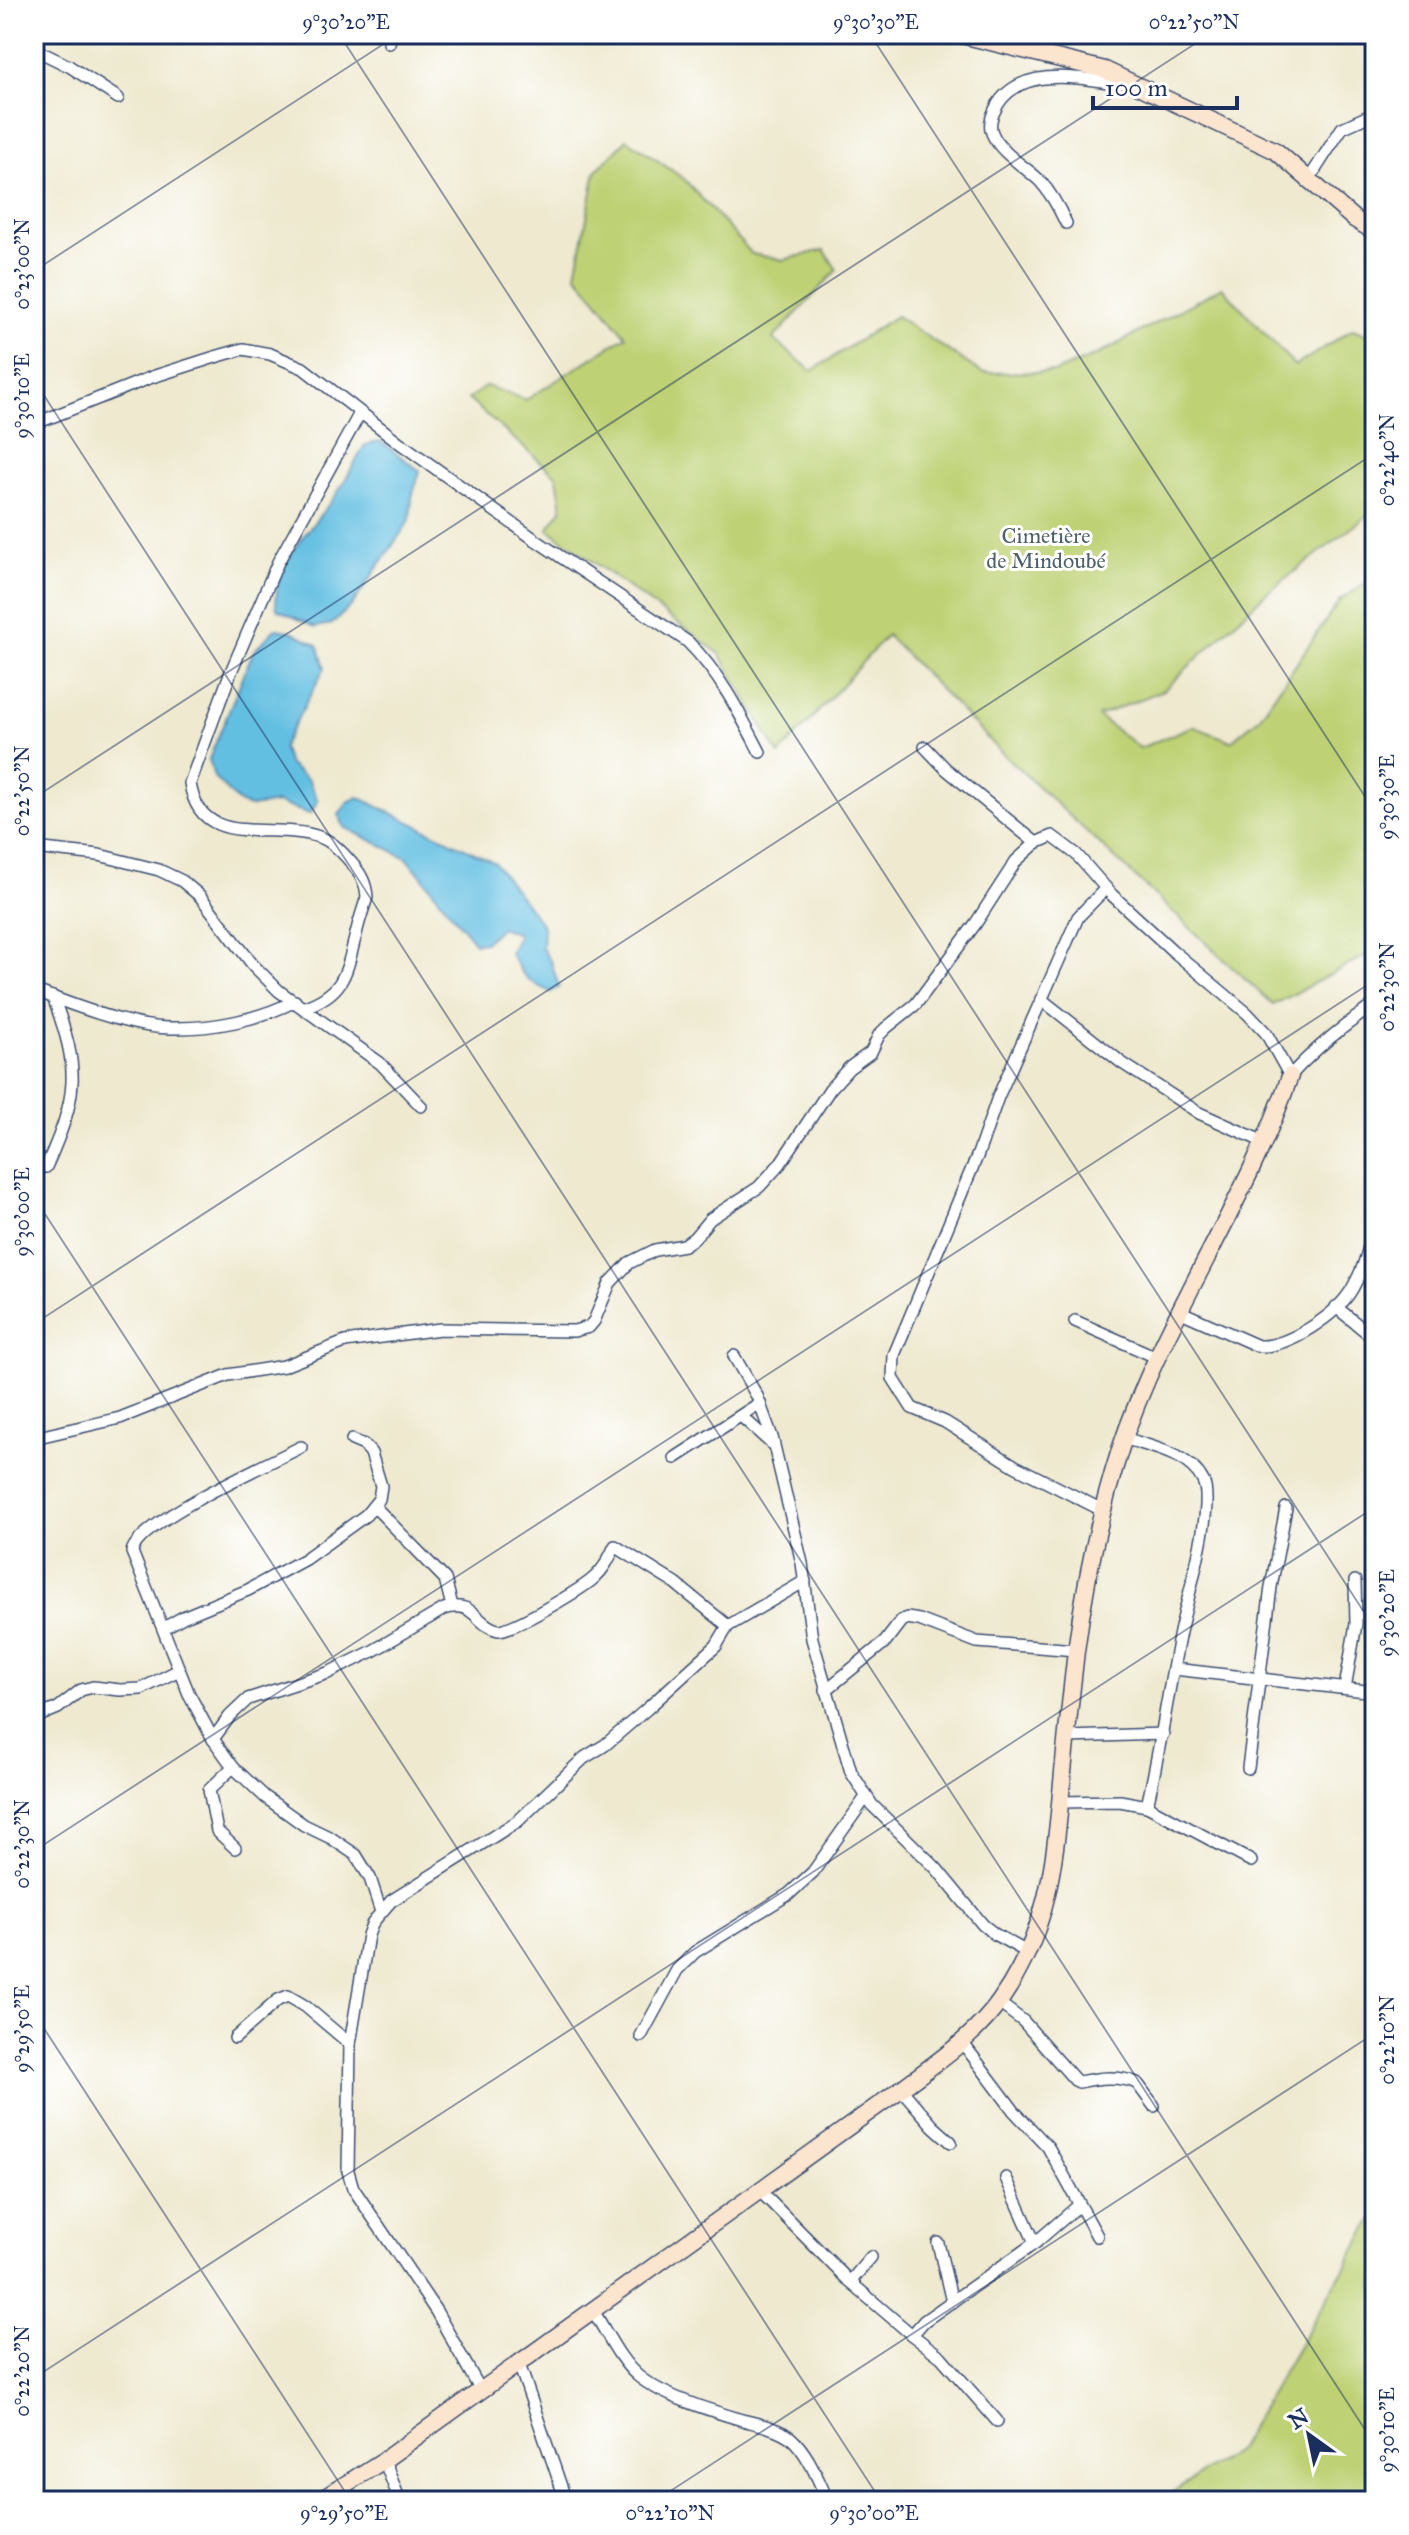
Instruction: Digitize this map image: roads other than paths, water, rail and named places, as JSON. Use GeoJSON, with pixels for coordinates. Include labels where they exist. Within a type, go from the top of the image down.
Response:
{"type":"FeatureCollection","features":[{"type":"Feature","properties":{"kind":"street"},"geometry":{"type":"LineString","coordinates":[[958,34],[1088,64],[1140,86],[1276,151],[1354,219],[1375,232]]}},
{"type":"Feature","properties":{"kind":"street"},"geometry":{"type":"LineString","coordinates":[[34,49],[69,66],[118,98]]}},
{"type":"Feature","properties":{"kind":"street"},"geometry":{"type":"LineString","coordinates":[[1066,223],[1048,191],[1018,164],[992,134],[990,122],[994,112],[1004,96],[1036,78],[1140,86]]}},
{"type":"Feature","properties":{"kind":"street"},"geometry":{"type":"LineString","coordinates":[[1309,179],[1342,128],[1375,113]]}},
{"type":"Feature","properties":{"kind":"street"},"geometry":{"type":"LineString","coordinates":[[34,424],[152,377],[243,349],[270,354],[303,368],[537,541],[688,642],[707,660],[720,679],[760,752]]}},
{"type":"Feature","properties":{"kind":"street"},"geometry":{"type":"LineString","coordinates":[[34,990],[141,1023],[170,1028],[227,1023],[322,1001],[338,988],[346,973],[367,897],[366,884],[346,856],[319,837],[231,829],[214,823],[199,811],[192,799],[190,783],[230,674],[278,562],[360,413]]}},
{"type":"Feature","properties":{"kind":"street"},"geometry":{"type":"LineString","coordinates":[[925,747],[946,769],[1036,843]]}},
{"type":"Feature","properties":{"kind":"street"},"geometry":{"type":"LineString","coordinates":[[34,1438],[120,1418],[228,1375],[284,1366],[345,1342],[440,1329],[574,1331],[589,1327],[610,1283],[629,1263],[655,1250],[684,1245],[710,1219],[759,1187],[780,1164],[830,1089],[849,1068],[871,1052],[886,1028],[916,1004],[976,923],[1016,861],[1036,843],[1052,836],[1076,854],[1106,888],[1173,951],[1247,1013],[1266,1033],[1290,1076]]}},
{"type":"Feature","properties":{"kind":"street"},"geometry":{"type":"LineString","coordinates":[[34,848],[99,855],[159,870],[182,881],[200,896],[253,965],[279,991],[380,1063],[421,1106]]}},
{"type":"Feature","properties":{"kind":"street"},"geometry":{"type":"LineString","coordinates":[[1102,1510],[1015,1466],[945,1422],[912,1408],[893,1378],[894,1355],[972,1168],[998,1097],[1078,917],[1106,888]]}},
{"type":"Feature","properties":{"kind":"street"},"geometry":{"type":"LineString","coordinates":[[46,1167],[64,1128],[74,1088],[68,1042],[53,997]]}},
{"type":"Feature","properties":{"kind":"street"},"geometry":{"type":"LineString","coordinates":[[1041,999],[1122,1063],[1199,1113],[1264,1142]]}},
{"type":"Feature","properties":{"kind":"street"},"geometry":{"type":"LineString","coordinates":[[319,2501],[384,2460],[901,2089],[962,2042],[999,2003],[1027,1952],[1049,1893],[1085,1590],[1102,1510],[1124,1438],[1156,1357],[1217,1242],[1264,1142],[1290,1076],[1333,1034],[1375,1004]]}},
{"type":"Feature","properties":{"kind":"street"},"geometry":{"type":"LineString","coordinates":[[1179,1311],[1258,1346],[1271,1347],[1309,1329],[1350,1292],[1375,1230]]}},
{"type":"Feature","properties":{"kind":"street"},"geometry":{"type":"LineString","coordinates":[[1336,1307],[1375,1339]]}},
{"type":"Feature","properties":{"kind":"street"},"geometry":{"type":"LineString","coordinates":[[1075,1321],[1156,1357]]}},
{"type":"Feature","properties":{"kind":"street"},"geometry":{"type":"LineString","coordinates":[[734,1356],[760,1403],[783,1476],[805,1581],[812,1639],[851,1772],[866,1797],[936,1868],[983,1925],[1027,1952]]}},
{"type":"Feature","properties":{"kind":"street"},"geometry":{"type":"LineString","coordinates":[[675,1458],[760,1403]]}},
{"type":"Feature","properties":{"kind":"street"},"geometry":{"type":"LineString","coordinates":[[741,1416],[773,1445]]}},
{"type":"Feature","properties":{"kind":"street"},"geometry":{"type":"LineString","coordinates":[[1124,1438],[1185,1461],[1205,1483],[1206,1501],[1198,1558],[1147,1806]]}},
{"type":"Feature","properties":{"kind":"street"},"geometry":{"type":"LineString","coordinates":[[164,1628],[248,1590],[312,1555],[374,1506],[379,1499],[381,1486],[371,1453],[364,1445],[352,1440]]}},
{"type":"Feature","properties":{"kind":"street"},"geometry":{"type":"LineString","coordinates":[[301,1447],[206,1494],[137,1539],[132,1552],[179,1670],[213,1739],[233,1767],[265,1797],[356,1855],[370,1878],[381,1912]]}},
{"type":"Feature","properties":{"kind":"street"},"geometry":{"type":"LineString","coordinates":[[374,1506],[445,1579],[452,1606]]}},
{"type":"Feature","properties":{"kind":"street"},"geometry":{"type":"LineString","coordinates":[[1248,1768],[1257,1677],[1286,1508]]}},
{"type":"Feature","properties":{"kind":"street"},"geometry":{"type":"LineString","coordinates":[[213,1739],[248,1699],[328,1673],[452,1606],[464,1607],[495,1629],[503,1630],[562,1600],[595,1578],[605,1567],[615,1546],[676,1584],[728,1626]]}},
{"type":"Feature","properties":{"kind":"street"},"geometry":{"type":"LineString","coordinates":[[481,2391],[436,2311],[353,2188],[348,2171],[350,2044],[368,1935],[391,1901],[518,1821],[584,1758],[616,1736],[716,1646],[728,1626],[805,1581]]}},
{"type":"Feature","properties":{"kind":"street"},"geometry":{"type":"LineString","coordinates":[[1345,1688],[1356,1624],[1355,1581]]}},
{"type":"Feature","properties":{"kind":"street"},"geometry":{"type":"LineString","coordinates":[[826,1690],[885,1642],[907,1618],[977,1642],[1076,1650]]}},
{"type":"Feature","properties":{"kind":"street"},"geometry":{"type":"LineString","coordinates":[[1174,1669],[1375,1692]]}},
{"type":"Feature","properties":{"kind":"street"},"geometry":{"type":"LineString","coordinates":[[34,1718],[58,1708],[81,1690],[93,1687],[141,1689],[179,1670]]}},
{"type":"Feature","properties":{"kind":"street"},"geometry":{"type":"LineString","coordinates":[[1067,1737],[1163,1734]]}},
{"type":"Feature","properties":{"kind":"street"},"geometry":{"type":"LineString","coordinates":[[233,1767],[213,1784],[209,1794],[217,1831],[235,1848]]}},
{"type":"Feature","properties":{"kind":"street"},"geometry":{"type":"LineString","coordinates":[[641,2036],[677,1970],[695,1952],[789,1894],[813,1872],[866,1797]]}},
{"type":"Feature","properties":{"kind":"street"},"geometry":{"type":"LineString","coordinates":[[1060,1802],[1120,1801],[1147,1806],[1251,1861]]}},
{"type":"Feature","properties":{"kind":"street"},"geometry":{"type":"LineString","coordinates":[[235,2038],[278,2000],[288,1996],[305,2006],[350,2044]]}},
{"type":"Feature","properties":{"kind":"street"},"geometry":{"type":"LineString","coordinates":[[999,2003],[1023,2021],[1075,2080],[1117,2078],[1133,2081],[1154,2106]]}},
{"type":"Feature","properties":{"kind":"street"},"geometry":{"type":"LineString","coordinates":[[962,2042],[1014,2111],[1048,2147],[1097,2236]]}},
{"type":"Feature","properties":{"kind":"street"},"geometry":{"type":"LineString","coordinates":[[901,2089],[951,2142]]}},
{"type":"Feature","properties":{"kind":"street"},"geometry":{"type":"LineString","coordinates":[[1006,2178],[1035,2243]]}},
{"type":"Feature","properties":{"kind":"street"},"geometry":{"type":"LineString","coordinates":[[759,2190],[850,2282],[941,2357],[997,2421]]}},
{"type":"Feature","properties":{"kind":"street"},"geometry":{"type":"LineString","coordinates":[[912,2335],[924,2321],[1035,2243],[1078,2206]]}},
{"type":"Feature","properties":{"kind":"street"},"geometry":{"type":"LineString","coordinates":[[938,2243],[952,2302]]}},
{"type":"Feature","properties":{"kind":"street"},"geometry":{"type":"LineString","coordinates":[[850,2282],[871,2257]]}},
{"type":"Feature","properties":{"kind":"street"},"geometry":{"type":"LineString","coordinates":[[593,2311],[625,2363],[646,2381],[711,2410],[768,2427],[790,2438],[808,2459],[828,2501]]}},
{"type":"Feature","properties":{"kind":"street"},"geometry":{"type":"LineString","coordinates":[[519,2364],[566,2501]]}},
{"type":"Feature","properties":{"kind":"street"},"geometry":{"type":"LineString","coordinates":[[384,2460],[400,2501]]}},
{"type":"Feature","properties":{"kind":"water"},"geometry":{"type":"Polygon","coordinates":[[[380,441],[420,471],[412,497],[410,520],[352,605],[332,624],[315,627],[277,609],[280,577],[286,562],[336,495],[365,445],[380,441]]]}},
{"type":"Feature","properties":{"kind":"water"},"geometry":{"type":"Polygon","coordinates":[[[275,629],[291,631],[318,645],[325,668],[282,747],[289,765],[308,780],[318,801],[310,814],[277,803],[250,807],[239,803],[214,777],[209,759],[253,652],[275,629]]]}},
{"type":"Feature","properties":{"kind":"water"},"geometry":{"type":"Polygon","coordinates":[[[358,797],[494,862],[543,926],[542,948],[551,962],[559,987],[551,992],[522,973],[510,953],[518,934],[501,927],[485,942],[475,943],[407,858],[344,827],[339,815],[348,802],[358,797]]]}},
{"type":"Feature","properties":{"kind":"park label","name":"Cimetière de Mindoubé"},"geometry":{"type":"Point","coordinates":[1046,548]}}]}
